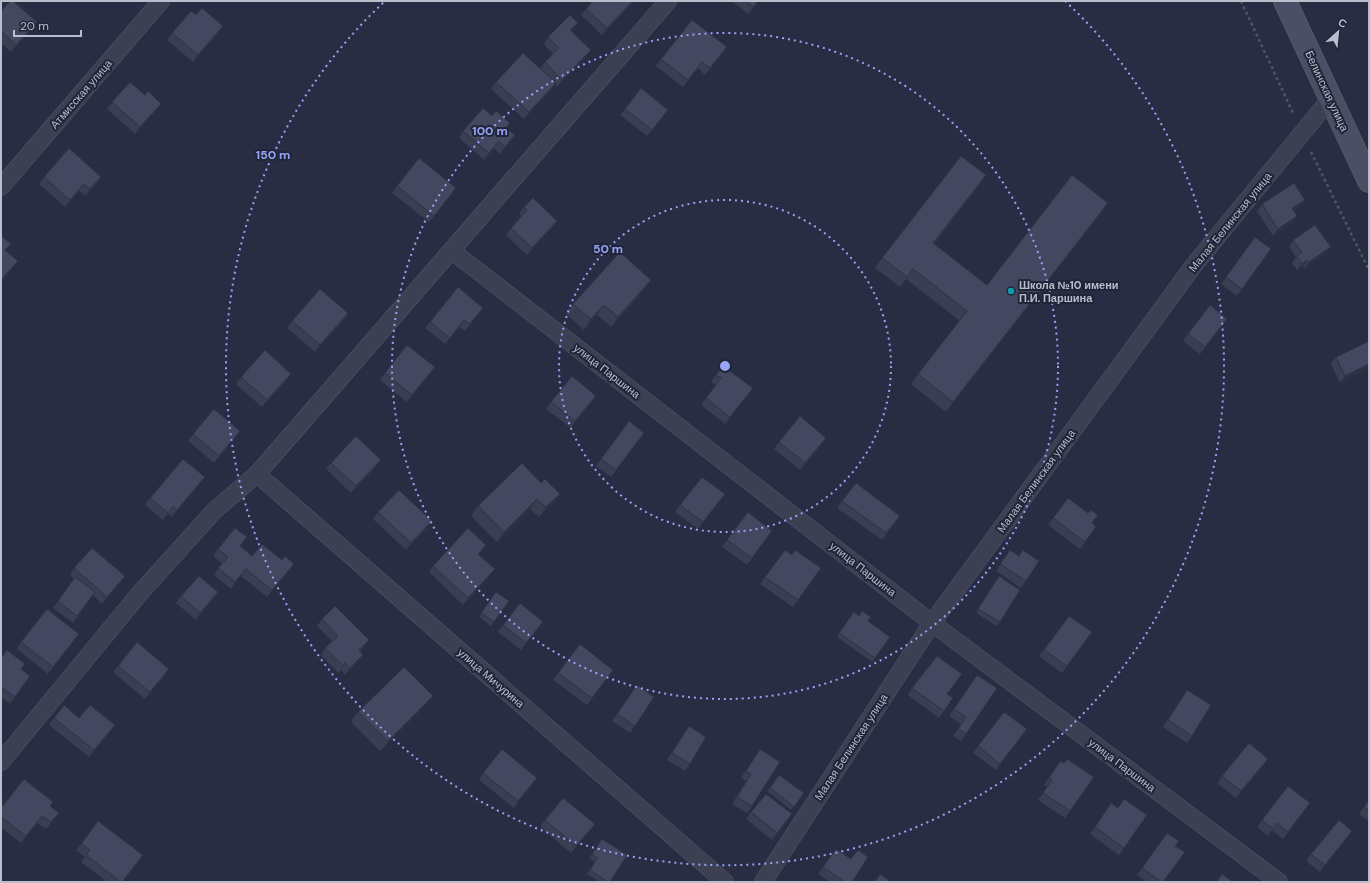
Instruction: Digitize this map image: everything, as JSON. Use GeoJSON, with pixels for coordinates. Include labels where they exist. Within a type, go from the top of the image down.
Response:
{"type":"FeatureCollection","features":[{"type":"Feature","properties":{"kind":"main road","name":"Белинская улица"},"geometry":{"type":"LineString","coordinates":[[1285,1],[1369,181]]}},
{"type":"Feature","properties":{"kind":"street","name":"Атмисская улица"},"geometry":{"type":"LineString","coordinates":[[1,186],[161,1]]}},
{"type":"Feature","properties":{"kind":"street"},"geometry":{"type":"LineString","coordinates":[[1,762],[140,593],[215,510],[257,474],[668,1]]}},
{"type":"Feature","properties":{"kind":"street","name":"Малая Белинская улица"},"geometry":{"type":"LineString","coordinates":[[763,882],[932,623],[1194,264],[1331,98]]}},
{"type":"Feature","properties":{"kind":"street","name":"улица Паршина"},"geometry":{"type":"LineString","coordinates":[[452,251],[932,623],[1279,882]]}},
{"type":"Feature","properties":{"kind":"street","name":"улица Мичурина"},"geometry":{"type":"LineString","coordinates":[[257,474],[725,882]]}},
{"type":"Feature","properties":{"kind":"building"},"geometry":{"type":"Polygon","coordinates":[[[10,1],[13,1],[37,22],[16,45],[1,31],[1,11],[10,1]]]}},
{"type":"Feature","properties":{"kind":"building"},"geometry":{"type":"Polygon","coordinates":[[[593,1],[633,1],[607,28],[586,9],[593,1]]]}},
{"type":"Feature","properties":{"kind":"building"},"geometry":{"type":"Polygon","coordinates":[[[746,1],[758,1],[753,7],[746,1]]]}},
{"type":"Feature","properties":{"kind":"building"},"geometry":{"type":"Polygon","coordinates":[[[202,8],[223,26],[198,55],[172,33],[191,11],[196,15],[202,8]]]}},
{"type":"Feature","properties":{"kind":"building"},"geometry":{"type":"Polygon","coordinates":[[[570,15],[578,23],[570,30],[591,50],[562,80],[545,62],[559,48],[548,37],[570,15]]]}},
{"type":"Feature","properties":{"kind":"building"},"geometry":{"type":"Polygon","coordinates":[[[692,20],[727,47],[710,68],[702,62],[688,80],[661,59],[692,20]]]}},
{"type":"Feature","properties":{"kind":"building"},"geometry":{"type":"Polygon","coordinates":[[[523,53],[556,83],[529,112],[496,82],[523,53]]]}},
{"type":"Feature","properties":{"kind":"building"},"geometry":{"type":"Polygon","coordinates":[[[130,82],[145,95],[148,91],[161,104],[140,127],[112,102],[130,82]]]}},
{"type":"Feature","properties":{"kind":"building"},"geometry":{"type":"Polygon","coordinates":[[[641,88],[668,110],[652,130],[625,109],[641,88]]]}},
{"type":"Feature","properties":{"kind":"building"},"geometry":{"type":"Polygon","coordinates":[[[483,108],[492,116],[496,111],[510,123],[506,128],[515,135],[505,147],[499,141],[489,153],[463,131],[483,108]]]}},
{"type":"Feature","properties":{"kind":"building"},"geometry":{"type":"Polygon","coordinates":[[[69,148],[101,177],[90,189],[84,184],[70,200],[44,177],[69,148]]]}},
{"type":"Feature","properties":{"kind":"building","name":"Школа №10 имени П.И. Паршина"},"geometry":{"type":"Polygon","coordinates":[[[961,156],[986,175],[933,243],[987,285],[1072,175],[1108,203],[953,402],[918,374],[967,311],[913,269],[907,277],[882,258],[961,156]]]}},
{"type":"Feature","properties":{"kind":"building"},"geometry":{"type":"Polygon","coordinates":[[[419,158],[456,188],[434,216],[397,186],[419,158]]]}},
{"type":"Feature","properties":{"kind":"building"},"geometry":{"type":"Polygon","coordinates":[[[1294,183],[1305,200],[1292,208],[1297,216],[1278,229],[1262,204],[1294,183]]]}},
{"type":"Feature","properties":{"kind":"building"},"geometry":{"type":"Polygon","coordinates":[[[533,198],[557,221],[532,248],[511,228],[527,210],[524,207],[533,198]]]}},
{"type":"Feature","properties":{"kind":"building"},"geometry":{"type":"Polygon","coordinates":[[[1315,225],[1331,247],[1309,262],[1307,260],[1302,264],[1297,256],[1302,252],[1293,240],[1315,225]]]}},
{"type":"Feature","properties":{"kind":"building"},"geometry":{"type":"Polygon","coordinates":[[[1,236],[11,244],[5,250],[18,261],[1,280],[1,236]]]}},
{"type":"Feature","properties":{"kind":"building"},"geometry":{"type":"Polygon","coordinates":[[[1255,237],[1271,249],[1242,289],[1226,277],[1255,237]]]}},
{"type":"Feature","properties":{"kind":"building"},"geometry":{"type":"Polygon","coordinates":[[[620,252],[651,280],[618,317],[604,305],[591,319],[573,304],[620,252]]]}},
{"type":"Feature","properties":{"kind":"building"},"geometry":{"type":"Polygon","coordinates":[[[458,287],[483,308],[470,324],[464,320],[450,338],[430,322],[458,287]]]}},
{"type":"Feature","properties":{"kind":"building"},"geometry":{"type":"Polygon","coordinates":[[[320,289],[348,313],[320,345],[292,321],[320,289]]]}},
{"type":"Feature","properties":{"kind":"building"},"geometry":{"type":"Polygon","coordinates":[[[1210,305],[1227,319],[1205,347],[1188,334],[1210,305]]]}},
{"type":"Feature","properties":{"kind":"building"},"geometry":{"type":"Polygon","coordinates":[[[1369,341],[1369,364],[1345,376],[1336,357],[1369,341]]]}},
{"type":"Feature","properties":{"kind":"building"},"geometry":{"type":"Polygon","coordinates":[[[407,345],[435,367],[412,395],[385,373],[407,345]]]}},
{"type":"Feature","properties":{"kind":"building"},"geometry":{"type":"Polygon","coordinates":[[[265,350],[291,374],[267,400],[241,377],[265,350]]]}},
{"type":"Feature","properties":{"kind":"building"},"geometry":{"type":"Polygon","coordinates":[[[723,366],[753,388],[730,417],[706,398],[721,378],[716,375],[723,366]]]}},
{"type":"Feature","properties":{"kind":"building"},"geometry":{"type":"Polygon","coordinates":[[[572,376],[596,396],[575,421],[551,402],[572,376]]]}},
{"type":"Feature","properties":{"kind":"building"},"geometry":{"type":"Polygon","coordinates":[[[214,409],[240,431],[219,456],[193,434],[214,409]]]}},
{"type":"Feature","properties":{"kind":"building"},"geometry":{"type":"Polygon","coordinates":[[[800,416],[826,438],[805,463],[779,442],[800,416]]]}},
{"type":"Feature","properties":{"kind":"building"},"geometry":{"type":"Polygon","coordinates":[[[629,421],[644,433],[616,470],[601,459],[629,421]]]}},
{"type":"Feature","properties":{"kind":"building"},"geometry":{"type":"Polygon","coordinates":[[[356,436],[381,460],[356,486],[331,463],[356,436]]]}},
{"type":"Feature","properties":{"kind":"building"},"geometry":{"type":"Polygon","coordinates":[[[183,459],[205,477],[177,510],[173,507],[168,513],[150,498],[183,459]]]}},
{"type":"Feature","properties":{"kind":"building"},"geometry":{"type":"Polygon","coordinates":[[[522,463],[541,483],[545,479],[560,494],[546,507],[537,499],[504,532],[478,506],[522,463]]]}},
{"type":"Feature","properties":{"kind":"building"},"geometry":{"type":"Polygon","coordinates":[[[702,477],[725,494],[703,522],[680,505],[702,477]]]}},
{"type":"Feature","properties":{"kind":"building"},"geometry":{"type":"Polygon","coordinates":[[[856,483],[900,516],[886,533],[842,501],[856,483]]]}},
{"type":"Feature","properties":{"kind":"building"},"geometry":{"type":"Polygon","coordinates":[[[399,490],[432,521],[411,543],[378,512],[399,490]]]}},
{"type":"Feature","properties":{"kind":"building"},"geometry":{"type":"Polygon","coordinates":[[[1068,498],[1088,513],[1091,510],[1098,515],[1092,523],[1096,527],[1085,542],[1053,518],[1068,498]]]}},
{"type":"Feature","properties":{"kind":"building"},"geometry":{"type":"Polygon","coordinates":[[[748,512],[772,531],[752,558],[727,540],[748,512]]]}},
{"type":"Feature","properties":{"kind":"building"},"geometry":{"type":"Polygon","coordinates":[[[235,528],[247,537],[240,546],[252,556],[262,544],[282,560],[285,556],[294,564],[272,590],[246,569],[235,582],[218,568],[228,557],[218,549],[235,528]]]}},
{"type":"Feature","properties":{"kind":"building"},"geometry":{"type":"Polygon","coordinates":[[[468,528],[486,545],[478,554],[495,569],[468,598],[433,566],[468,528]]]}},
{"type":"Feature","properties":{"kind":"building"},"geometry":{"type":"Polygon","coordinates":[[[92,548],[125,576],[107,597],[74,568],[92,548]]]}},
{"type":"Feature","properties":{"kind":"building"},"geometry":{"type":"Polygon","coordinates":[[[785,550],[792,555],[795,550],[821,568],[798,600],[765,577],[785,550]]]}},
{"type":"Feature","properties":{"kind":"building"},"geometry":{"type":"Polygon","coordinates":[[[1010,550],[1019,556],[1023,550],[1039,561],[1026,581],[1000,564],[1010,550]]]}},
{"type":"Feature","properties":{"kind":"building"},"geometry":{"type":"Polygon","coordinates":[[[199,576],[218,592],[200,613],[181,596],[199,576]]]}},
{"type":"Feature","properties":{"kind":"building"},"geometry":{"type":"Polygon","coordinates":[[[999,576],[1020,590],[1000,622],[978,609],[999,576]]]}},
{"type":"Feature","properties":{"kind":"building"},"geometry":{"type":"Polygon","coordinates":[[[75,577],[95,592],[77,616],[58,601],[75,577]]]}},
{"type":"Feature","properties":{"kind":"building"},"geometry":{"type":"Polygon","coordinates":[[[496,592],[509,601],[494,622],[481,613],[496,592]]]}},
{"type":"Feature","properties":{"kind":"building"},"geometry":{"type":"Polygon","coordinates":[[[520,603],[543,622],[526,643],[503,625],[520,603]]]}},
{"type":"Feature","properties":{"kind":"building"},"geometry":{"type":"Polygon","coordinates":[[[335,606],[369,640],[359,650],[363,655],[350,668],[345,663],[343,666],[325,648],[338,636],[322,619],[335,606]]]}},
{"type":"Feature","properties":{"kind":"building"},"geometry":{"type":"Polygon","coordinates":[[[47,609],[79,634],[53,667],[21,642],[47,609]]]}},
{"type":"Feature","properties":{"kind":"building"},"geometry":{"type":"Polygon","coordinates":[[[862,611],[871,617],[868,621],[890,637],[875,658],[839,633],[854,612],[859,616],[862,611]]]}},
{"type":"Feature","properties":{"kind":"building"},"geometry":{"type":"Polygon","coordinates":[[[1069,616],[1092,632],[1067,666],[1044,650],[1069,616]]]}},
{"type":"Feature","properties":{"kind":"building"},"geometry":{"type":"Polygon","coordinates":[[[137,642],[169,669],[150,692],[118,666],[137,642]]]}},
{"type":"Feature","properties":{"kind":"building"},"geometry":{"type":"Polygon","coordinates":[[[580,644],[613,670],[592,698],[558,673],[580,644]]]}},
{"type":"Feature","properties":{"kind":"building"},"geometry":{"type":"Polygon","coordinates":[[[7,650],[25,664],[21,669],[30,676],[15,697],[1,687],[1,658],[7,650]]]}},
{"type":"Feature","properties":{"kind":"building"},"geometry":{"type":"Polygon","coordinates":[[[937,656],[962,674],[947,694],[953,698],[944,711],[912,688],[937,656]]]}},
{"type":"Feature","properties":{"kind":"building"},"geometry":{"type":"Polygon","coordinates":[[[404,667],[433,696],[388,741],[358,712],[404,667]]]}},
{"type":"Feature","properties":{"kind":"building"},"geometry":{"type":"Polygon","coordinates":[[[977,675],[997,688],[966,734],[958,729],[966,717],[954,709],[977,675]]]}},
{"type":"Feature","properties":{"kind":"building"},"geometry":{"type":"Polygon","coordinates":[[[637,685],[654,697],[635,726],[617,714],[637,685]]]}},
{"type":"Feature","properties":{"kind":"building"},"geometry":{"type":"Polygon","coordinates":[[[1187,690],[1211,705],[1192,736],[1168,720],[1187,690]]]}},
{"type":"Feature","properties":{"kind":"building"},"geometry":{"type":"Polygon","coordinates":[[[64,705],[79,718],[90,705],[115,725],[94,750],[54,718],[64,705]]]}},
{"type":"Feature","properties":{"kind":"building"},"geometry":{"type":"Polygon","coordinates":[[[1004,712],[1027,729],[1000,764],[978,746],[1004,712]]]}},
{"type":"Feature","properties":{"kind":"building"},"geometry":{"type":"Polygon","coordinates":[[[689,726],[706,737],[690,764],[672,753],[689,726]]]}},
{"type":"Feature","properties":{"kind":"building"},"geometry":{"type":"Polygon","coordinates":[[[1249,743],[1268,759],[1241,791],[1222,776],[1249,743]]]}},
{"type":"Feature","properties":{"kind":"building"},"geometry":{"type":"Polygon","coordinates":[[[502,749],[537,778],[518,801],[483,773],[502,749]]]}},
{"type":"Feature","properties":{"kind":"building"},"geometry":{"type":"Polygon","coordinates":[[[760,749],[780,762],[752,806],[737,797],[751,774],[746,771],[760,749]]]}},
{"type":"Feature","properties":{"kind":"building"},"geometry":{"type":"Polygon","coordinates":[[[1067,759],[1094,777],[1070,811],[1043,793],[1052,780],[1049,778],[1060,761],[1064,763],[1067,759]]]}},
{"type":"Feature","properties":{"kind":"building"},"geometry":{"type":"Polygon","coordinates":[[[779,775],[804,793],[794,807],[770,788],[779,775]]]}},
{"type":"Feature","properties":{"kind":"building"},"geometry":{"type":"Polygon","coordinates":[[[24,779],[53,802],[50,806],[59,813],[51,822],[42,816],[26,836],[1,817],[1,808],[24,779]]]}},
{"type":"Feature","properties":{"kind":"building"},"geometry":{"type":"Polygon","coordinates":[[[1288,786],[1310,803],[1288,832],[1277,823],[1273,829],[1262,820],[1288,786]]]}},
{"type":"Feature","properties":{"kind":"building"},"geometry":{"type":"Polygon","coordinates":[[[766,794],[792,814],[777,833],[751,812],[766,794]]]}},
{"type":"Feature","properties":{"kind":"building"},"geometry":{"type":"Polygon","coordinates":[[[563,798],[595,824],[576,846],[545,820],[563,798]]]}},
{"type":"Feature","properties":{"kind":"building"},"geometry":{"type":"Polygon","coordinates":[[[1124,799],[1147,815],[1124,848],[1095,827],[1111,803],[1118,808],[1124,799]]]}},
{"type":"Feature","properties":{"kind":"building"},"geometry":{"type":"Polygon","coordinates":[[[1369,800],[1369,810],[1364,807],[1369,800]]]}},
{"type":"Feature","properties":{"kind":"building"},"geometry":{"type":"Polygon","coordinates":[[[1339,820],[1352,831],[1325,865],[1311,854],[1339,820]]]}},
{"type":"Feature","properties":{"kind":"building"},"geometry":{"type":"Polygon","coordinates":[[[98,821],[143,855],[122,882],[86,855],[90,850],[81,844],[98,821]]]}},
{"type":"Feature","properties":{"kind":"building"},"geometry":{"type":"Polygon","coordinates":[[[1167,833],[1179,841],[1175,846],[1185,852],[1162,882],[1142,868],[1167,833]]]}},
{"type":"Feature","properties":{"kind":"building"},"geometry":{"type":"Polygon","coordinates":[[[602,839],[627,855],[610,882],[590,870],[597,858],[592,854],[602,839]]]}},
{"type":"Feature","properties":{"kind":"building"},"geometry":{"type":"Polygon","coordinates":[[[836,849],[851,859],[858,850],[868,857],[852,882],[845,882],[823,867],[836,849]]]}},
{"type":"Feature","properties":{"kind":"building"},"geometry":{"type":"Polygon","coordinates":[[[880,874],[891,882],[875,882],[880,874]]]}},
{"type":"Feature","properties":{"kind":"building"},"geometry":{"type":"Polygon","coordinates":[[[1222,874],[1233,882],[1217,882],[1222,874]]]}},
{"type":"Feature","properties":{"kind":"place","name":"Школа №10 имени П.И. Паршина"},"geometry":{"type":"Point","coordinates":[1011,291]}}]}
